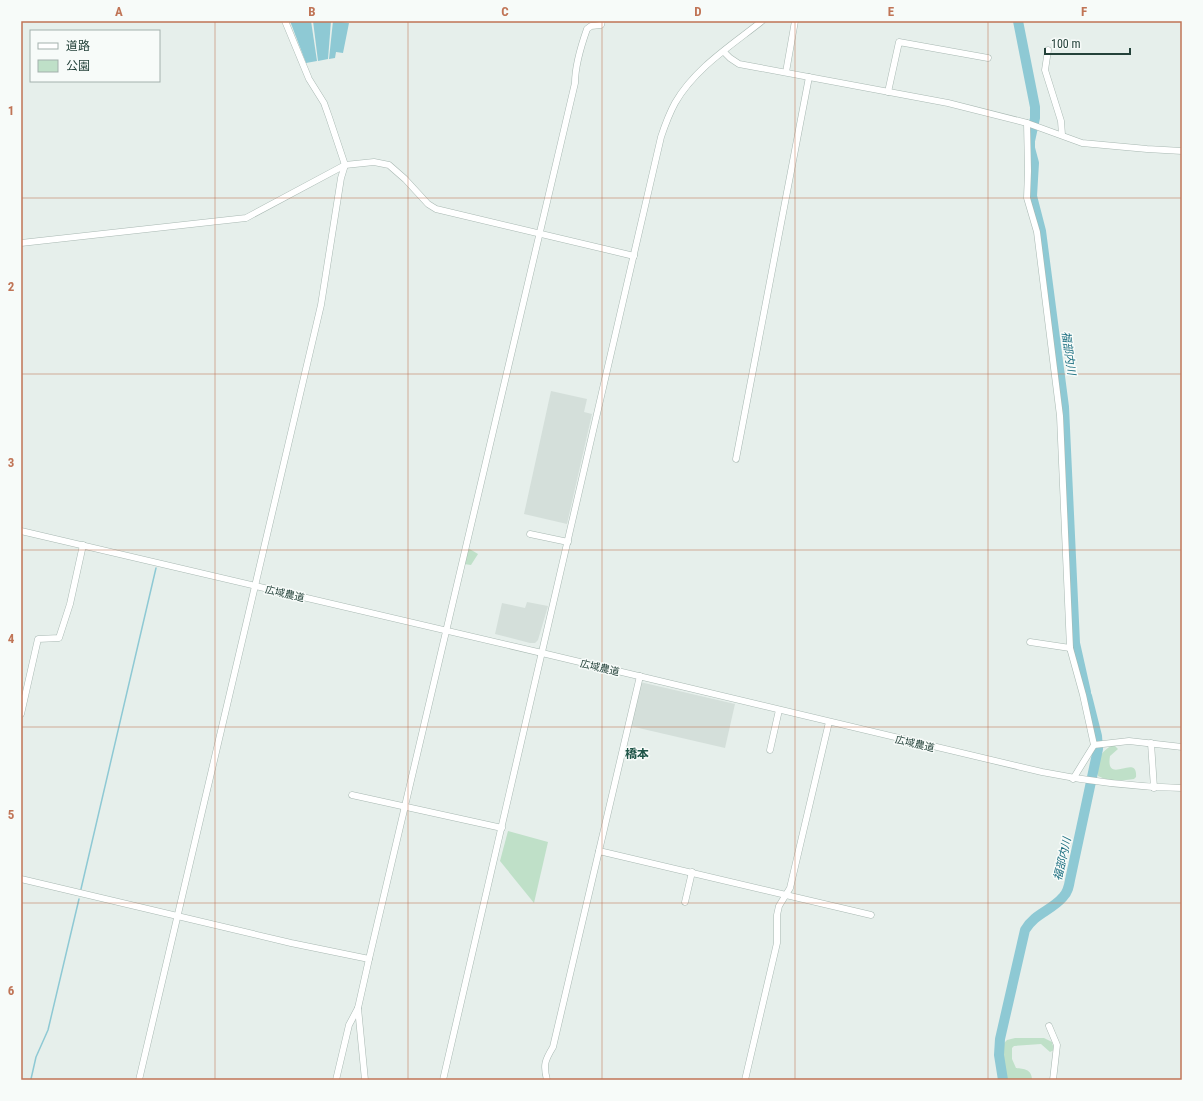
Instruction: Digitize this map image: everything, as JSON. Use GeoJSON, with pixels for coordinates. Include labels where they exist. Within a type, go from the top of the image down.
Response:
{"type":"FeatureCollection","features":[{"type":"Feature","properties":{"kind":"street"},"geometry":{"type":"LineString","coordinates":[[139,1080],[321,305],[341,178],[345,165],[324,103],[310,79],[285,21]]}},
{"type":"Feature","properties":{"kind":"street"},"geometry":{"type":"LineString","coordinates":[[336,1080],[349,1025],[358,1008],[575,83],[575,73],[583,38],[587,28],[601,25],[602,21]]}},
{"type":"Feature","properties":{"kind":"street"},"geometry":{"type":"LineString","coordinates":[[443,1080],[661,137],[668,117],[685,88],[698,74],[762,21]]}},
{"type":"Feature","properties":{"kind":"street"},"geometry":{"type":"LineString","coordinates":[[786,72],[795,21]]}},
{"type":"Feature","properties":{"kind":"street"},"geometry":{"type":"LineString","coordinates":[[888,92],[899,42],[988,58]]}},
{"type":"Feature","properties":{"kind":"street"},"geometry":{"type":"LineString","coordinates":[[1048,50],[1046,70],[1061,122],[1062,135]]}},
{"type":"Feature","properties":{"kind":"street"},"geometry":{"type":"LineString","coordinates":[[724,52],[739,64],[948,103],[1032,125],[1082,143],[1182,151]]}},
{"type":"Feature","properties":{"kind":"street"},"geometry":{"type":"LineString","coordinates":[[736,459],[809,77]]}},
{"type":"Feature","properties":{"kind":"street"},"geometry":{"type":"LineString","coordinates":[[1032,125],[1027,198],[1037,232],[1043,291],[1060,416],[1070,648],[1096,745],[1073,779]]}},
{"type":"Feature","properties":{"kind":"street"},"geometry":{"type":"LineString","coordinates":[[21,243],[246,218],[345,165],[374,162],[389,165],[406,179],[428,204],[436,209],[634,256]]}},
{"type":"Feature","properties":{"kind":"street","name":"広域農道"},"geometry":{"type":"LineString","coordinates":[[21,531],[1073,779],[1154,788],[1182,788]]}},
{"type":"Feature","properties":{"kind":"street"},"geometry":{"type":"LineString","coordinates":[[530,534],[568,542]]}},
{"type":"Feature","properties":{"kind":"street"},"geometry":{"type":"LineString","coordinates":[[21,714],[38,639],[59,638],[70,604],[83,546]]}},
{"type":"Feature","properties":{"kind":"street"},"geometry":{"type":"LineString","coordinates":[[1030,642],[1070,648]]}},
{"type":"Feature","properties":{"kind":"street"},"geometry":{"type":"LineString","coordinates":[[547,1080],[544,1069],[545,1060],[553,1047],[640,676]]}},
{"type":"Feature","properties":{"kind":"street"},"geometry":{"type":"LineString","coordinates":[[770,750],[779,710]]}},
{"type":"Feature","properties":{"kind":"street"},"geometry":{"type":"LineString","coordinates":[[745,1080],[777,943],[777,914],[790,888],[829,722]]}},
{"type":"Feature","properties":{"kind":"street"},"geometry":{"type":"LineString","coordinates":[[1096,745],[1130,742],[1182,747]]}},
{"type":"Feature","properties":{"kind":"street"},"geometry":{"type":"LineString","coordinates":[[1151,744],[1154,788]]}},
{"type":"Feature","properties":{"kind":"street"},"geometry":{"type":"LineString","coordinates":[[352,795],[502,828]]}},
{"type":"Feature","properties":{"kind":"street"},"geometry":{"type":"LineString","coordinates":[[599,851],[871,915]]}},
{"type":"Feature","properties":{"kind":"street"},"geometry":{"type":"LineString","coordinates":[[685,902],[692,872]]}},
{"type":"Feature","properties":{"kind":"street"},"geometry":{"type":"LineString","coordinates":[[21,879],[177,917],[369,959]]}},
{"type":"Feature","properties":{"kind":"street"},"geometry":{"type":"LineString","coordinates":[[358,1008],[364,1080]]}},
{"type":"Feature","properties":{"kind":"street"},"geometry":{"type":"LineString","coordinates":[[1048,1026],[1057,1044],[1053,1080]]}},
{"type":"Feature","properties":{"kind":"shaded area"},"geometry":{"type":"Polygon","coordinates":[[[551,391],[587,399],[584,412],[592,414],[567,524],[524,514],[551,391]]]}},
{"type":"Feature","properties":{"kind":"shaded area"},"geometry":{"type":"Polygon","coordinates":[[[527,602],[548,606],[538,640],[535,643],[495,634],[502,603],[525,608],[527,602]]]}},
{"type":"Feature","properties":{"kind":"shaded area"},"geometry":{"type":"Polygon","coordinates":[[[640,682],[735,704],[725,748],[630,726],[640,682]]]}},
{"type":"Feature","properties":{"kind":"green space"},"geometry":{"type":"Polygon","coordinates":[[[468,548],[478,554],[471,565],[464,564],[468,548]]]}},
{"type":"Feature","properties":{"kind":"green space"},"geometry":{"type":"Polygon","coordinates":[[[1111,746],[1115,746],[1118,749],[1110,756],[1110,765],[1112,769],[1117,770],[1132,768],[1135,770],[1136,777],[1134,779],[1116,780],[1098,776],[1097,767],[1099,759],[1103,752],[1111,746]]]}},
{"type":"Feature","properties":{"kind":"green space"},"geometry":{"type":"Polygon","coordinates":[[[508,831],[548,842],[534,903],[500,861],[508,831]]]}},
{"type":"Feature","properties":{"kind":"green space"},"geometry":{"type":"Polygon","coordinates":[[[1015,1038],[1044,1038],[1052,1042],[1054,1050],[1050,1052],[1041,1044],[1014,1046],[1012,1048],[1012,1059],[1016,1068],[1025,1069],[1029,1072],[1032,1076],[1032,1080],[1008,1080],[1005,1076],[1001,1059],[1002,1045],[1007,1040],[1015,1038]]]}},
{"type":"Feature","properties":{"kind":"water"},"geometry":{"type":"Polygon","coordinates":[[[290,21],[311,21],[317,61],[306,63],[290,21]]]}},
{"type":"Feature","properties":{"kind":"water"},"geometry":{"type":"Polygon","coordinates":[[[313,21],[331,21],[328,59],[318,61],[313,21]]]}},
{"type":"Feature","properties":{"kind":"water"},"geometry":{"type":"Polygon","coordinates":[[[333,21],[349,23],[343,53],[336,52],[335,58],[329,59],[333,21]]]}},
{"type":"Feature","properties":{"kind":"waterway","name":"福部内川"},"geometry":{"type":"LineString","coordinates":[[1018,21],[1035,107],[1035,118],[1030,141],[1030,148],[1034,163],[1032,196],[1041,231],[1064,407],[1075,643],[1086,692]]}},
{"type":"Feature","properties":{"kind":"waterway"},"geometry":{"type":"LineString","coordinates":[[81,889],[156,568]]}},
{"type":"Feature","properties":{"kind":"waterway","name":"福部内川"},"geometry":{"type":"LineString","coordinates":[[1003,1080],[999,1055],[1000,1039],[1025,930],[1033,920],[1053,906],[1065,895],[1069,884],[1098,749],[1097,736],[1087,696]]}},
{"type":"Feature","properties":{"kind":"waterway"},"geometry":{"type":"LineString","coordinates":[[31,1079],[36,1057],[48,1030],[79,899]]}},
{"type":"Feature","properties":{"kind":"district","name":"橋本"},"geometry":{"type":"Point","coordinates":[637,754]}}]}
